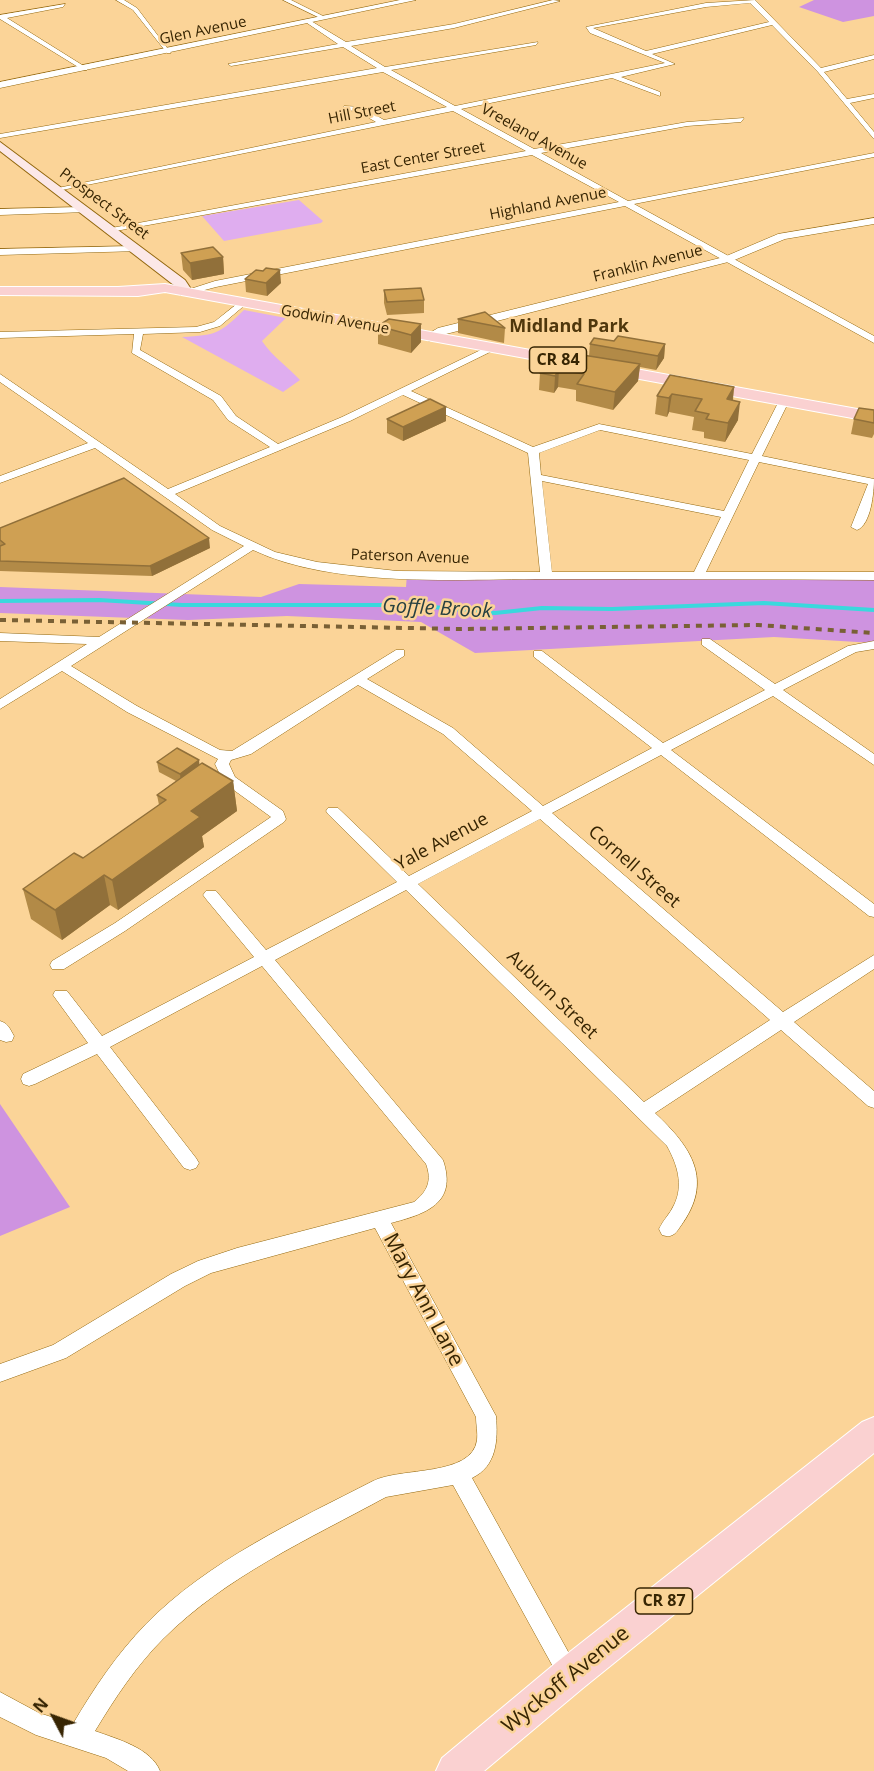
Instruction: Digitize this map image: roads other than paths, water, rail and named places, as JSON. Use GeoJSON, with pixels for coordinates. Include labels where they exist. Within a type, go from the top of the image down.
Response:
{"type":"FeatureCollection","features":[{"type":"Feature","properties":{"kind":"main road","name":"Prospect Street"},"geometry":{"type":"LineString","coordinates":[[0,145],[180,283],[186,292]]}},
{"type":"Feature","properties":{"kind":"main road"},"geometry":{"type":"LineString","coordinates":[[141,288],[160,282],[165,272]]}},
{"type":"Feature","properties":{"kind":"main road","name":"Godwin Avenue"},"geometry":{"type":"LineString","coordinates":[[122,290],[165,288],[874,417]]}},
{"type":"Feature","properties":{"kind":"main road","name":"Godwin Avenue"},"geometry":{"type":"LineString","coordinates":[[0,291],[186,292]]}},
{"type":"Feature","properties":{"kind":"main road","name":"Wyckoff Avenue"},"geometry":{"type":"LineString","coordinates":[[455,1771],[570,1675],[874,1433]]}},
{"type":"Feature","properties":{"kind":"street"},"geometry":{"type":"LineString","coordinates":[[119,0],[135,9],[169,52]]}},
{"type":"Feature","properties":{"kind":"street"},"geometry":{"type":"LineString","coordinates":[[286,0],[324,18]]}},
{"type":"Feature","properties":{"kind":"street","name":"Glen Avenue"},"geometry":{"type":"LineString","coordinates":[[0,85],[169,52],[405,1]]}},
{"type":"Feature","properties":{"kind":"street"},"geometry":{"type":"LineString","coordinates":[[231,64],[454,26],[557,1]]}},
{"type":"Feature","properties":{"kind":"street"},"geometry":{"type":"LineString","coordinates":[[773,23],[646,53],[588,29],[706,5],[751,1],[773,23],[820,71],[874,137]]}},
{"type":"Feature","properties":{"kind":"street"},"geometry":{"type":"LineString","coordinates":[[0,17],[63,5]]}},
{"type":"Feature","properties":{"kind":"street"},"geometry":{"type":"LineString","coordinates":[[0,17],[85,69]]}},
{"type":"Feature","properties":{"kind":"street","name":"Vreeland Avenue"},"geometry":{"type":"LineString","coordinates":[[309,22],[382,69],[874,340]]}},
{"type":"Feature","properties":{"kind":"street"},"geometry":{"type":"LineString","coordinates":[[0,136],[536,43]]}},
{"type":"Feature","properties":{"kind":"street","name":"Hill Street"},"geometry":{"type":"LineString","coordinates":[[57,189],[672,64],[646,53]]}},
{"type":"Feature","properties":{"kind":"street"},"geometry":{"type":"LineString","coordinates":[[820,71],[874,57]]}},
{"type":"Feature","properties":{"kind":"street"},"geometry":{"type":"LineString","coordinates":[[613,76],[657,94]]}},
{"type":"Feature","properties":{"kind":"street"},"geometry":{"type":"LineString","coordinates":[[845,102],[874,96]]}},
{"type":"Feature","properties":{"kind":"street"},"geometry":{"type":"LineString","coordinates":[[344,108],[359,109],[382,122]]}},
{"type":"Feature","properties":{"kind":"street","name":"East Center Street"},"geometry":{"type":"LineString","coordinates":[[110,229],[687,124],[741,120]]}},
{"type":"Feature","properties":{"kind":"street","name":"Highland Avenue"},"geometry":{"type":"LineString","coordinates":[[186,292],[874,155]]}},
{"type":"Feature","properties":{"kind":"street"},"geometry":{"type":"LineString","coordinates":[[0,212],[84,210]]}},
{"type":"Feature","properties":{"kind":"street","name":"Franklin Avenue"},"geometry":{"type":"LineString","coordinates":[[429,337],[442,331],[728,259],[782,236],[874,221]]}},
{"type":"Feature","properties":{"kind":"street"},"geometry":{"type":"LineString","coordinates":[[0,252],[136,249]]}},
{"type":"Feature","properties":{"kind":"street"},"geometry":{"type":"LineString","coordinates":[[226,300],[220,290],[228,282]]}},
{"type":"Feature","properties":{"kind":"street"},"geometry":{"type":"LineString","coordinates":[[0,335],[204,329],[217,324],[242,303]]}},
{"type":"Feature","properties":{"kind":"street"},"geometry":{"type":"LineString","coordinates":[[139,331],[135,351],[217,398],[232,418],[278,448]]}},
{"type":"Feature","properties":{"kind":"street"},"geometry":{"type":"LineString","coordinates":[[167,494],[278,448],[491,348]]}},
{"type":"Feature","properties":{"kind":"street","name":"Paterson Avenue"},"geometry":{"type":"LineString","coordinates":[[0,377],[216,528],[251,546],[317,566],[368,573],[874,576]]}},
{"type":"Feature","properties":{"kind":"street"},"geometry":{"type":"LineString","coordinates":[[403,391],[533,451],[599,427],[874,482],[857,527]]}},
{"type":"Feature","properties":{"kind":"street"},"geometry":{"type":"LineString","coordinates":[[699,574],[784,401]]}},
{"type":"Feature","properties":{"kind":"street"},"geometry":{"type":"LineString","coordinates":[[0,480],[96,444]]}},
{"type":"Feature","properties":{"kind":"street"},"geometry":{"type":"LineString","coordinates":[[533,451],[546,574]]}},
{"type":"Feature","properties":{"kind":"street"},"geometry":{"type":"LineString","coordinates":[[536,477],[728,515]]}},
{"type":"Feature","properties":{"kind":"street"},"geometry":{"type":"LineString","coordinates":[[0,705],[251,546]]}},
{"type":"Feature","properties":{"kind":"street"},"geometry":{"type":"LineString","coordinates":[[0,637],[103,641]]}},
{"type":"Feature","properties":{"kind":"street"},"geometry":{"type":"LineString","coordinates":[[706,642],[874,761]]}},
{"type":"Feature","properties":{"kind":"street","name":"Yale Avenue"},"geometry":{"type":"LineString","coordinates":[[29,1079],[99,1045],[852,649],[874,645]]}},
{"type":"Feature","properties":{"kind":"street"},"geometry":{"type":"LineString","coordinates":[[62,666],[172,732],[217,754],[226,756],[246,751],[400,652]]}},
{"type":"Feature","properties":{"kind":"street"},"geometry":{"type":"LineString","coordinates":[[538,654],[874,912]]}},
{"type":"Feature","properties":{"kind":"street","name":"Cornell Street"},"geometry":{"type":"LineString","coordinates":[[357,679],[448,731],[874,1101]]}},
{"type":"Feature","properties":{"kind":"street"},"geometry":{"type":"LineString","coordinates":[[58,965],[120,927],[279,819],[278,814],[229,780],[222,764],[226,756]]}},
{"type":"Feature","properties":{"kind":"street","name":"Auburn Street"},"geometry":{"type":"LineString","coordinates":[[333,811],[673,1141],[687,1170],[686,1199],[681,1214],[668,1229]]}},
{"type":"Feature","properties":{"kind":"street"},"geometry":{"type":"LineString","coordinates":[[211,895],[262,959],[434,1160],[439,1182],[428,1202],[419,1208],[379,1218]]}},
{"type":"Feature","properties":{"kind":"street"},"geometry":{"type":"LineString","coordinates":[[644,1111],[874,961]]}},
{"type":"Feature","properties":{"kind":"street"},"geometry":{"type":"LineString","coordinates":[[61,995],[190,1163]]}},
{"type":"Feature","properties":{"kind":"street","name":"Mary Ann Lane"},"geometry":{"type":"LineString","coordinates":[[0,1373],[59,1352],[178,1280],[205,1267],[379,1218],[486,1416],[489,1437],[482,1458],[459,1476]]}},
{"type":"Feature","properties":{"kind":"street"},"geometry":{"type":"LineString","coordinates":[[79,1736],[101,1699],[134,1654],[187,1602],[220,1578],[383,1487],[400,1482],[459,1476],[570,1675]]}},
{"type":"Feature","properties":{"kind":"street"},"geometry":{"type":"LineString","coordinates":[[0,1704],[39,1725],[110,1746],[135,1760],[148,1771]]}},
{"type":"Feature","properties":{"kind":"waterway","name":"Goffle Brook"},"geometry":{"type":"LineString","coordinates":[[0,601],[99,600],[182,605],[412,605],[495,613],[542,608],[612,609],[764,603],[874,610]]}},
{"type":"Feature","properties":{"kind":"railway"},"geometry":{"type":"LineString","coordinates":[[0,620],[459,629],[758,625],[874,633]]}},
{"type":"Feature","properties":{"kind":"district","name":"Midland Park"},"geometry":{"type":"Point","coordinates":[569,327]}}]}
